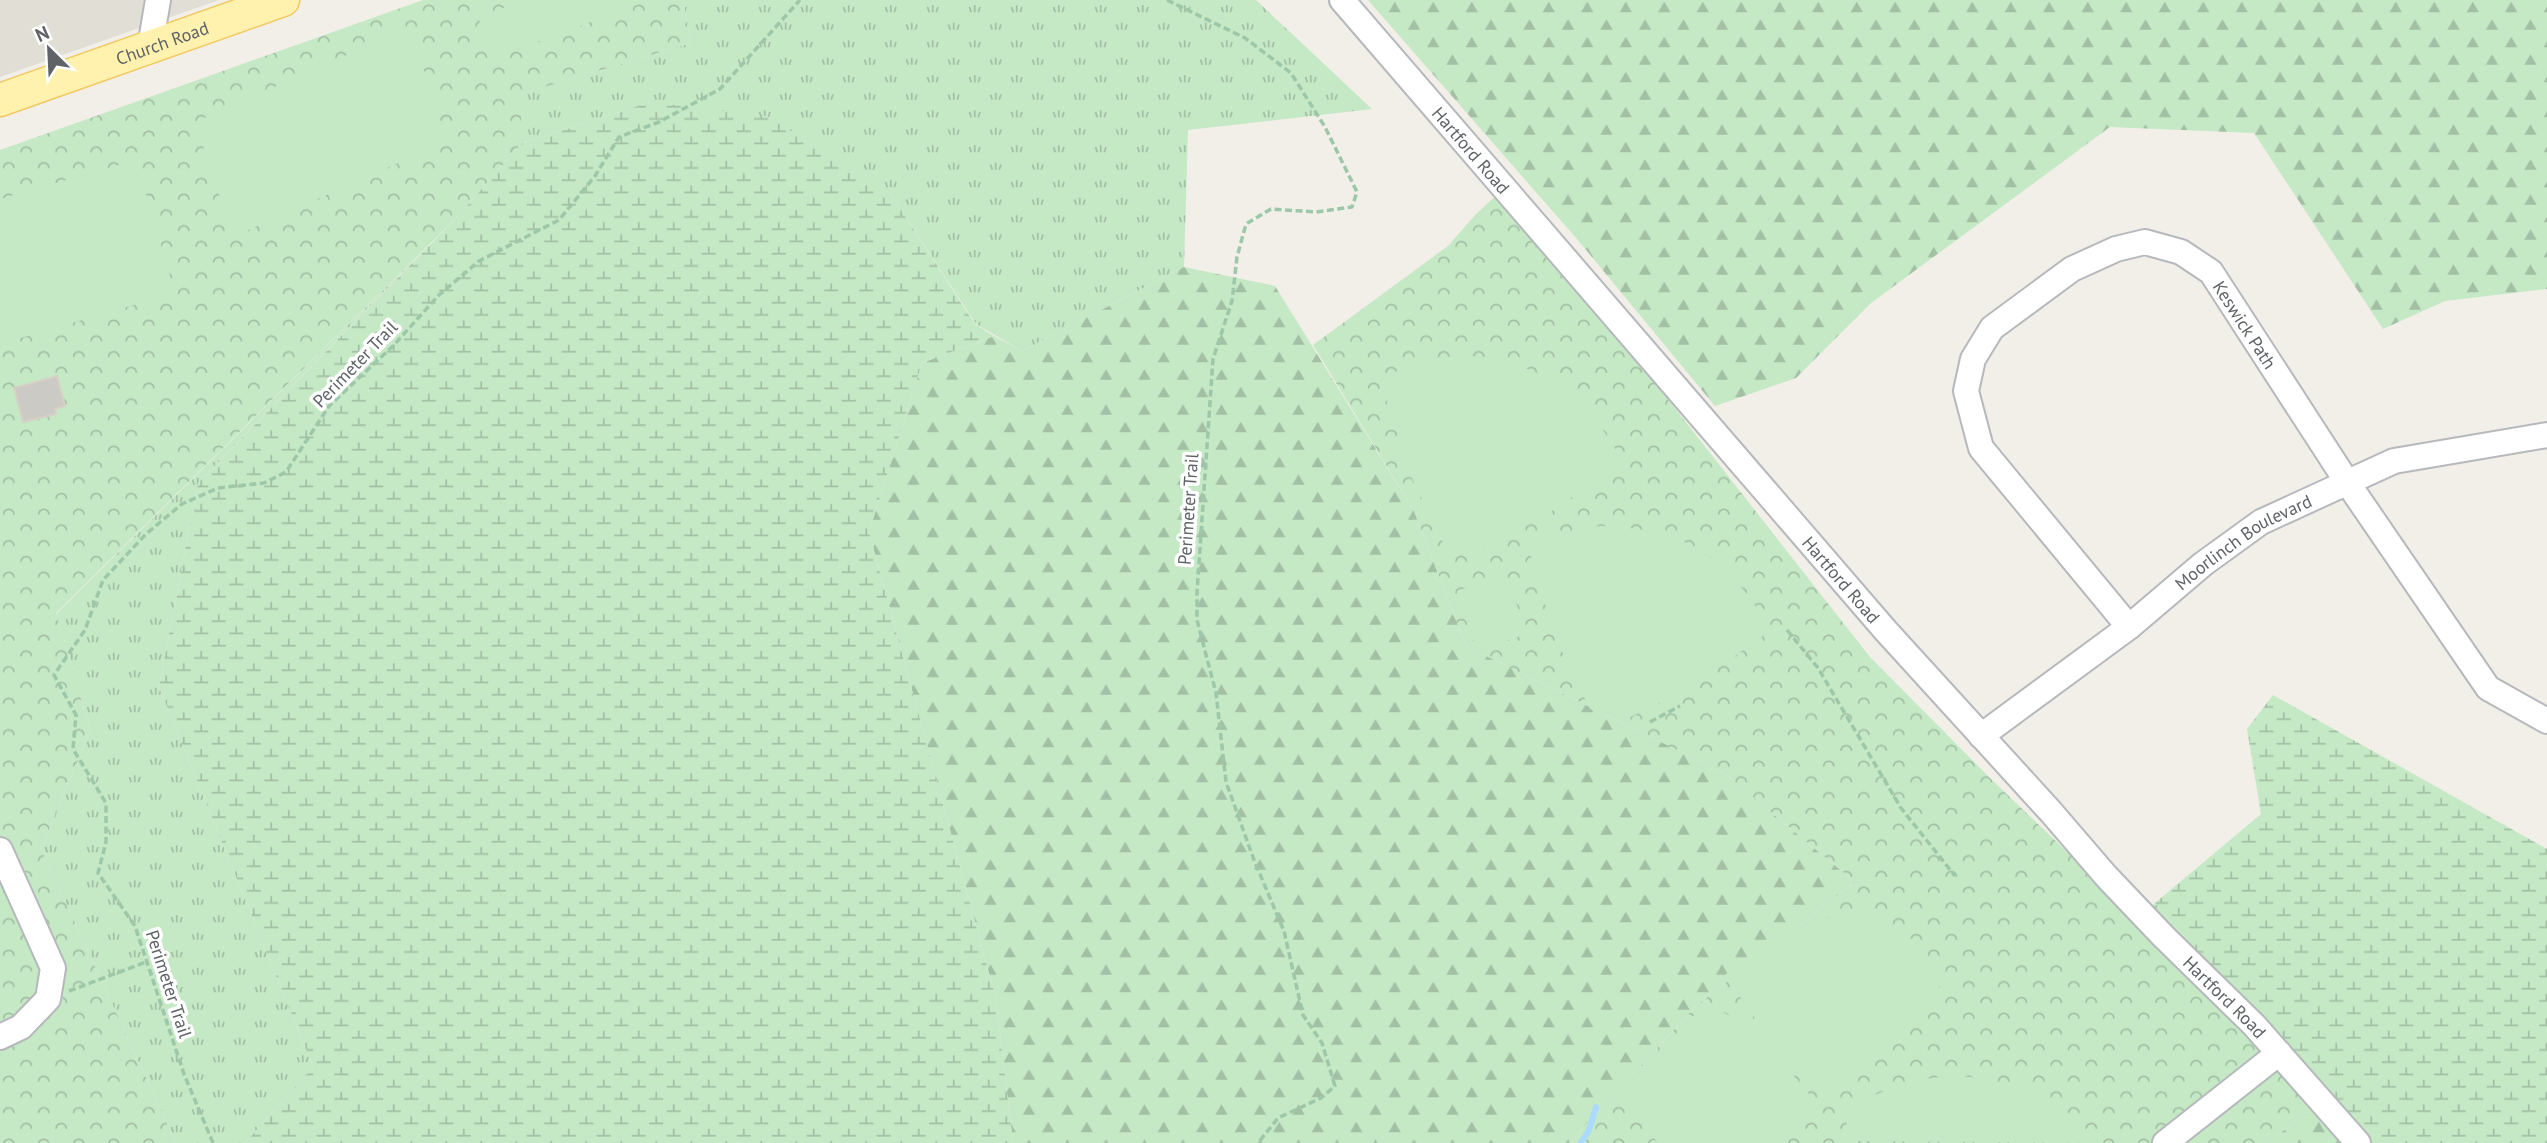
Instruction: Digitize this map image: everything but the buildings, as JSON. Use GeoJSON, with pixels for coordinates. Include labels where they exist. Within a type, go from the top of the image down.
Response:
{"type":"FeatureCollection","features":[{"type":"Feature","properties":{"kind":"main road","name":"Church Road"},"geometry":{"type":"LineString","coordinates":[[0,100],[283,0]]}},
{"type":"Feature","properties":{"kind":"street"},"geometry":{"type":"LineString","coordinates":[[150,47],[158,0]]}},
{"type":"Feature","properties":{"kind":"street","name":"Hartford Road"},"geometry":{"type":"LineString","coordinates":[[1342,0],[1868,610],[2106,876],[2254,1025],[2358,1143]]}},
{"type":"Feature","properties":{"kind":"street","name":"Keswick Path"},"geometry":{"type":"LineString","coordinates":[[2129,627],[1981,448],[1966,391],[1973,359],[1992,328],[2072,268],[2116,249],[2145,242],[2180,253],[2211,272],[2347,482],[2488,688],[2547,721]]}},
{"type":"Feature","properties":{"kind":"street","name":"Moorlinch Boulevard"},"geometry":{"type":"LineString","coordinates":[[1981,736],[2129,627],[2203,564],[2261,522],[2394,461],[2547,435]]}},
{"type":"Feature","properties":{"kind":"street"},"geometry":{"type":"LineString","coordinates":[[0,850],[53,968],[48,999],[21,1027],[0,1037]]}},
{"type":"Feature","properties":{"kind":"street"},"geometry":{"type":"LineString","coordinates":[[2165,1143],[2279,1053]]}},
{"type":"Feature","properties":{"kind":"path","name":"Perimeter Trail"},"geometry":{"type":"LineString","coordinates":[[213,1143],[184,1074],[135,926],[98,873],[106,842],[106,803],[73,749],[76,715],[54,675],[85,630],[103,580],[146,534],[182,504],[218,488],[264,484],[286,472],[329,406],[393,346],[438,296],[479,261],[559,220],[596,176],[619,137],[659,122],[720,89],[800,0]]}},
{"type":"Feature","properties":{"kind":"path","name":"Perimeter Trail"},"geometry":{"type":"LineString","coordinates":[[1167,0],[1245,38],[1291,73],[1325,127],[1357,192],[1352,207],[1316,212],[1271,209],[1246,224],[1237,257],[1232,301],[1213,359],[1196,592],[1197,620],[1216,693],[1226,782],[1254,860],[1284,931],[1303,1015],[1322,1043],[1335,1086],[1321,1098],[1278,1118],[1258,1143]]}},
{"type":"Feature","properties":{"kind":"path"},"geometry":{"type":"LineString","coordinates":[[1787,630],[1818,668],[1901,808],[1955,876]]}},
{"type":"Feature","properties":{"kind":"path"},"geometry":{"type":"LineString","coordinates":[[1650,722],[1680,706]]}},
{"type":"Feature","properties":{"kind":"path"},"geometry":{"type":"LineString","coordinates":[[48,999],[146,962]]}},
{"type":"Feature","properties":{"kind":"shaded area"},"geometry":{"type":"Polygon","coordinates":[[[0,0],[219,0],[0,77],[0,0]]]}},
{"type":"Feature","properties":{"kind":"green space"},"geometry":{"type":"Polygon","coordinates":[[[423,0],[683,0],[691,43],[521,94],[521,144],[457,217],[56,613],[90,729],[41,849],[176,1143],[0,1143],[0,150],[423,0]]]}},
{"type":"Feature","properties":{"kind":"green space"},"geometry":{"type":"Polygon","coordinates":[[[525,0],[648,1],[493,58],[478,17],[525,0]]]}},
{"type":"Feature","properties":{"kind":"green space"},"geometry":{"type":"Polygon","coordinates":[[[683,0],[1256,0],[1372,109],[1188,130],[1184,267],[1022,351],[976,324],[890,193],[650,102],[521,144],[520,94],[691,43],[683,0]]]}},
{"type":"Feature","properties":{"kind":"green space"},"geometry":{"type":"Polygon","coordinates":[[[1368,0],[2547,0],[2547,289],[2445,301],[2383,329],[2254,133],[2110,127],[1871,303],[1796,378],[1715,406],[1577,239],[1368,0]]]}},
{"type":"Feature","properties":{"kind":"green space"},"geometry":{"type":"Polygon","coordinates":[[[410,27],[447,141],[233,237],[195,122],[410,27]]]}},
{"type":"Feature","properties":{"kind":"green space"},"geometry":{"type":"Polygon","coordinates":[[[650,102],[767,116],[890,193],[975,324],[994,336],[922,363],[869,532],[996,999],[1013,1143],[245,1143],[313,1067],[159,687],[198,483],[457,217],[521,144],[650,102]]]}},
{"type":"Feature","properties":{"kind":"green space"},"geometry":{"type":"Polygon","coordinates":[[[136,160],[175,293],[0,344],[0,199],[136,160]]]}},
{"type":"Feature","properties":{"kind":"green space"},"geometry":{"type":"Polygon","coordinates":[[[1503,189],[1870,657],[1991,779],[2137,919],[2155,903],[2325,1099],[2267,1143],[1569,1143],[1696,1006],[1855,882],[1724,773],[1466,646],[1414,511],[1313,345],[1448,246],[1503,189]]]}},
{"type":"Feature","properties":{"kind":"green space"},"geometry":{"type":"Polygon","coordinates":[[[432,242],[198,483],[159,687],[313,1067],[245,1143],[176,1143],[41,849],[90,729],[56,614],[432,242]]]}},
{"type":"Feature","properties":{"kind":"green space"},"geometry":{"type":"Polygon","coordinates":[[[1184,267],[1275,286],[1414,511],[1466,646],[1724,773],[1855,882],[1696,1006],[1569,1143],[1013,1143],[996,999],[869,532],[922,363],[994,336],[1022,351],[1184,267]]]}},
{"type":"Feature","properties":{"kind":"green space"},"geometry":{"type":"Polygon","coordinates":[[[1460,355],[1514,364],[1557,384],[1593,417],[1623,462],[1542,518],[1466,555],[1445,547],[1410,474],[1380,380],[1415,362],[1460,355]]]}},
{"type":"Feature","properties":{"kind":"green space"},"geometry":{"type":"Polygon","coordinates":[[[1599,526],[1657,533],[1680,540],[1701,551],[1738,583],[1771,630],[1689,689],[1624,720],[1590,709],[1555,637],[1528,547],[1550,537],[1599,526]]]}},
{"type":"Feature","properties":{"kind":"green space"},"geometry":{"type":"Polygon","coordinates":[[[1506,574],[1527,634],[1477,651],[1457,591],[1506,574]]]}},
{"type":"Feature","properties":{"kind":"green space"},"geometry":{"type":"Polygon","coordinates":[[[2273,695],[2547,849],[2547,1143],[2364,1143],[2155,903],[2261,814],[2247,729],[2273,695]]]}},
{"type":"Feature","properties":{"kind":"green space"},"geometry":{"type":"Polygon","coordinates":[[[1851,915],[1882,921],[1906,934],[1946,978],[1891,1047],[1831,1097],[1823,1098],[1770,1040],[1725,975],[1753,952],[1783,934],[1815,921],[1851,915]]]}},
{"type":"Feature","properties":{"kind":"green space"},"geometry":{"type":"Polygon","coordinates":[[[1708,1008],[1722,1012],[1752,1032],[1818,1105],[1774,1143],[1658,1143],[1619,1097],[1691,1017],[1708,1008]]]}},
{"type":"Feature","properties":{"kind":"green space"},"geometry":{"type":"Polygon","coordinates":[[[1950,1076],[1992,1080],[2029,1093],[2062,1114],[2092,1143],[1842,1141],[1846,1124],[1855,1111],[1868,1100],[1899,1085],[1950,1076]]]}},
{"type":"Feature","properties":{"kind":"green space"},"geometry":{"type":"Polygon","coordinates":[[[2325,1099],[2364,1143],[2267,1143],[2325,1099]]]}},
{"type":"Feature","properties":{"kind":"waterway"},"geometry":{"type":"LineString","coordinates":[[1581,1143],[1589,1130],[1596,1107]]}}]}
